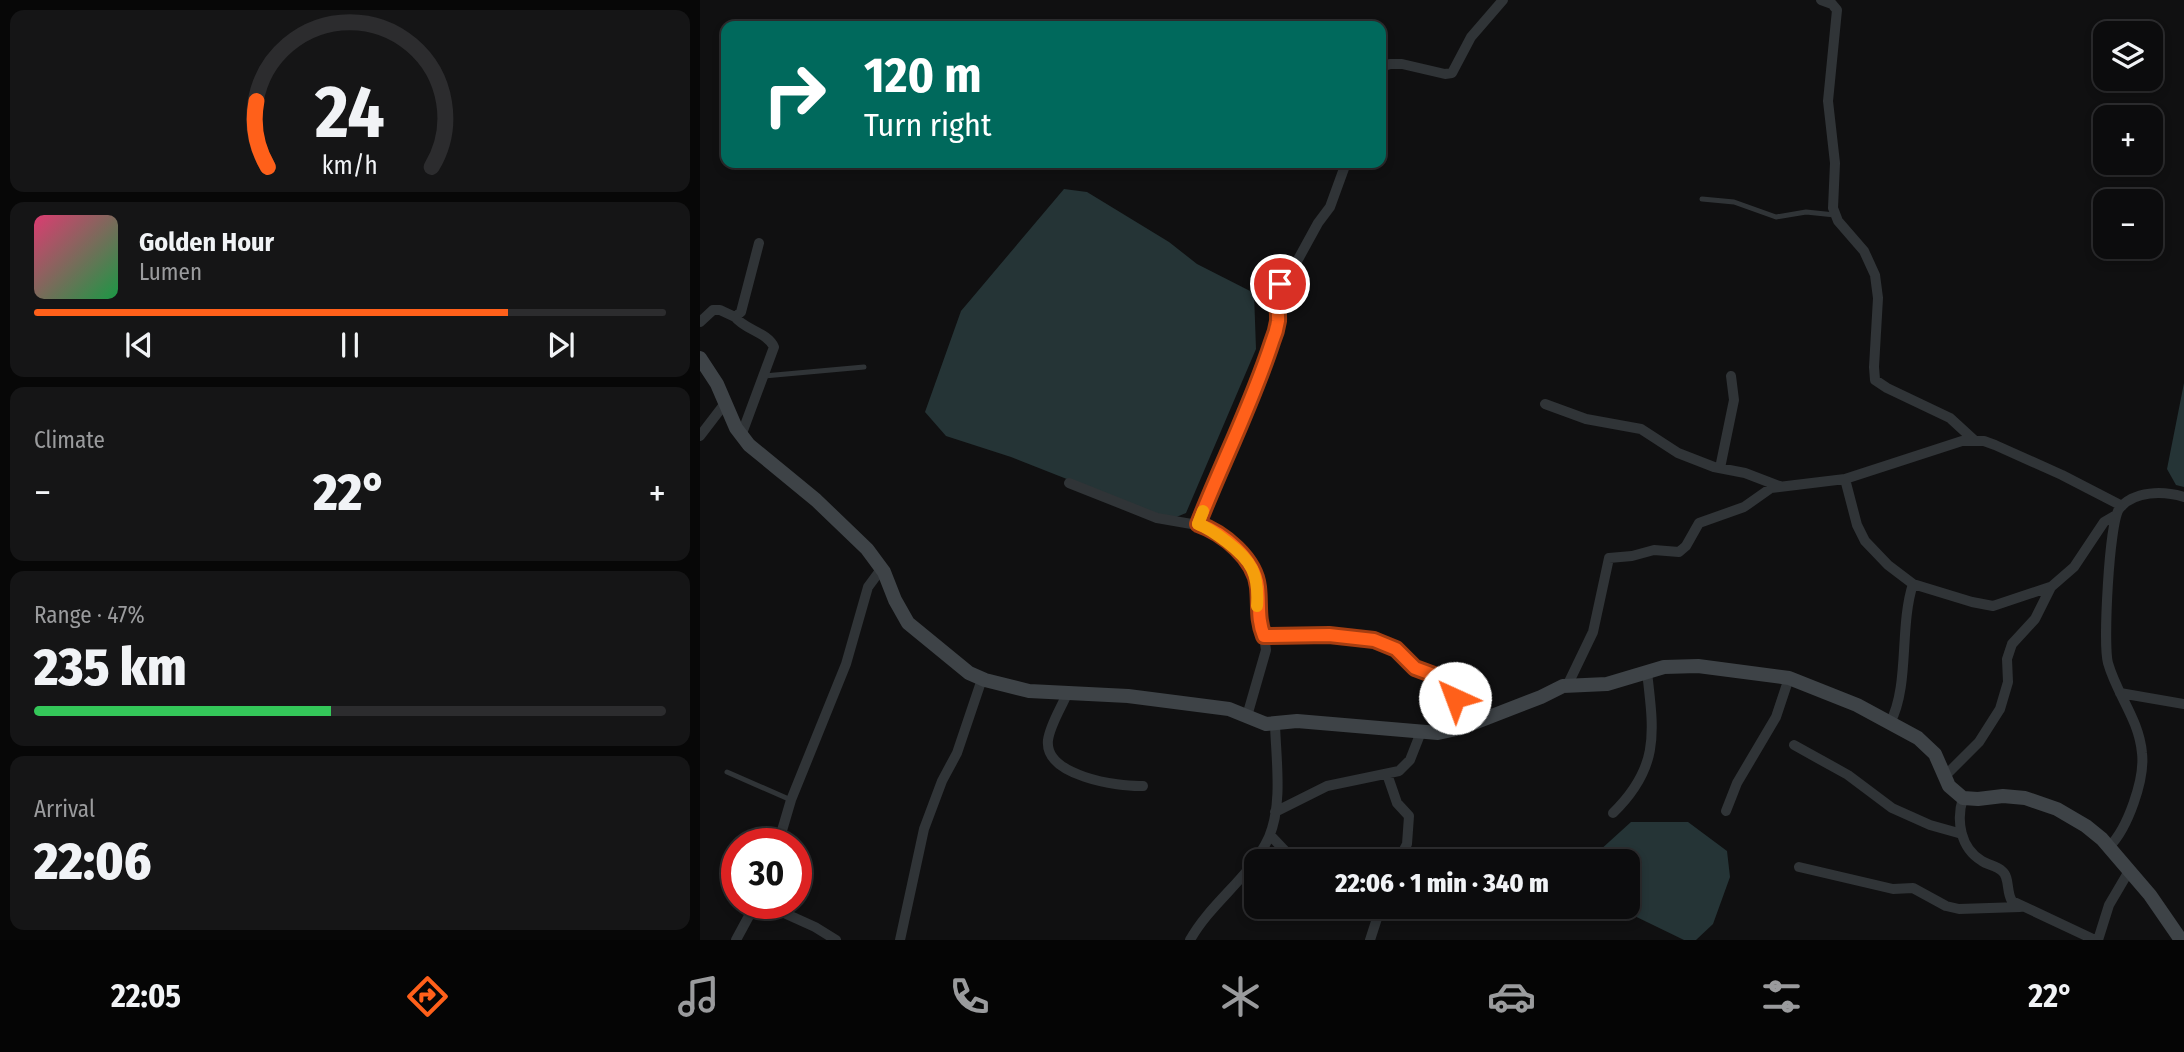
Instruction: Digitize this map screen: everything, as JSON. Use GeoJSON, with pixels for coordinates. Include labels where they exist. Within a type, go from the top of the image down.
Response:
{"type":"FeatureCollection","features":[{"type":"Feature","properties":{"kind":"street"},"geometry":{"type":"LineString","coordinates":[[1386,66],[1394,64],[1452,73],[1471,37],[1503,0]]}},
{"type":"Feature","properties":{"kind":"street"},"geometry":{"type":"LineString","coordinates":[[1821,0],[1832,4],[1837,10],[1828,101],[1835,163],[1835,215],[1844,229],[1857,240],[1875,275],[1878,298],[1875,380],[1950,418],[1974,440]]}},
{"type":"Feature","properties":{"kind":"street"},"geometry":{"type":"LineString","coordinates":[[1198,524],[1251,400],[1272,343],[1278,319],[1276,291],[1330,207],[1344,168]]}},
{"type":"Feature","properties":{"kind":"street"},"geometry":{"type":"LineString","coordinates":[[735,317],[741,312],[759,243]]}},
{"type":"Feature","properties":{"kind":"street"},"geometry":{"type":"LineString","coordinates":[[700,322],[713,310],[720,310],[735,317],[774,345],[741,436]]}},
{"type":"Feature","properties":{"kind":"street"},"geometry":{"type":"LineString","coordinates":[[700,358],[717,384],[741,436],[756,452],[831,513],[867,549],[881,568],[908,623],[955,664],[982,679],[1029,691],[1155,699],[1228,709],[1260,722],[1276,724],[1297,721],[1422,732],[1450,731],[1569,684],[1606,684],[1664,667],[1698,666],[1789,678],[1840,697],[1932,749],[1954,792],[1964,798],[1970,800],[2014,797],[2041,802],[2086,826],[2109,847],[2158,904],[2181,940]]}},
{"type":"Feature","properties":{"kind":"street"},"geometry":{"type":"LineString","coordinates":[[1720,468],[1734,400],[1731,376]]}},
{"type":"Feature","properties":{"kind":"street"},"geometry":{"type":"LineString","coordinates":[[700,436],[726,402]]}},
{"type":"Feature","properties":{"kind":"street"},"geometry":{"type":"LineString","coordinates":[[1545,404],[1586,419],[1641,429],[1678,453],[1779,486]]}},
{"type":"Feature","properties":{"kind":"street"},"geometry":{"type":"LineString","coordinates":[[1569,684],[1592,632],[1609,558],[1654,550],[1679,552],[1686,546],[1699,523],[1744,507],[1772,488],[1845,479],[1962,441],[1974,440],[1984,441],[2034,462],[2119,511]]}},
{"type":"Feature","properties":{"kind":"street"},"geometry":{"type":"LineString","coordinates":[[1845,479],[1857,524],[1865,541],[1888,565],[1913,584],[1993,606],[2051,587],[2074,567],[2104,522],[2135,499],[2163,492],[2184,497]]}},
{"type":"Feature","properties":{"kind":"street"},"geometry":{"type":"LineString","coordinates":[[1069,483],[1157,518],[1198,524],[1221,537],[1249,562],[1257,581],[1258,618],[1266,650],[1247,716]]}},
{"type":"Feature","properties":{"kind":"street"},"geometry":{"type":"LineString","coordinates":[[2109,847],[2121,834],[2126,823],[2142,764],[2138,732],[2120,694],[2106,652],[2109,568],[2119,511]]}},
{"type":"Feature","properties":{"kind":"street"},"geometry":{"type":"LineString","coordinates":[[783,828],[791,800],[846,664],[868,587],[881,568]]}},
{"type":"Feature","properties":{"kind":"street"},"geometry":{"type":"LineString","coordinates":[[1890,723],[1898,700],[1913,584]]}},
{"type":"Feature","properties":{"kind":"street"},"geometry":{"type":"LineString","coordinates":[[1945,776],[1968,755],[1992,724],[2000,709],[2008,682],[2008,651],[2035,619],[2051,587]]}},
{"type":"Feature","properties":{"kind":"street"},"geometry":{"type":"LineString","coordinates":[[1264,636],[1347,636],[1389,644],[1415,668],[1454,685],[1455,698],[1450,731]]}},
{"type":"Feature","properties":{"kind":"street"},"geometry":{"type":"LineString","coordinates":[[1613,813],[1636,788],[1647,762],[1652,734],[1647,672]]}},
{"type":"Feature","properties":{"kind":"street"},"geometry":{"type":"LineString","coordinates":[[1727,811],[1737,783],[1776,717],[1789,678]]}},
{"type":"Feature","properties":{"kind":"street"},"geometry":{"type":"LineString","coordinates":[[900,940],[923,829],[945,774],[957,753],[982,679]]}},
{"type":"Feature","properties":{"kind":"street"},"geometry":{"type":"LineString","coordinates":[[1067,694],[1048,740],[1056,763],[1070,771],[1112,783],[1143,786]]}},
{"type":"Feature","properties":{"kind":"street"},"geometry":{"type":"LineString","coordinates":[[2120,694],[2184,704]]}},
{"type":"Feature","properties":{"kind":"street"},"geometry":{"type":"LineString","coordinates":[[1189,940],[1201,920],[1245,871],[1270,835],[1275,812],[1276,724]]}},
{"type":"Feature","properties":{"kind":"street"},"geometry":{"type":"LineString","coordinates":[[1275,812],[1327,786],[1388,774],[1405,766],[1422,732]]}},
{"type":"Feature","properties":{"kind":"street"},"geometry":{"type":"LineString","coordinates":[[1794,746],[1848,775],[1892,808],[1930,825],[1962,834]]}},
{"type":"Feature","properties":{"kind":"street"},"geometry":{"type":"LineString","coordinates":[[1388,774],[1397,803],[1409,816],[1408,844],[1405,849]]}},
{"type":"Feature","properties":{"kind":"street"},"geometry":{"type":"LineString","coordinates":[[1964,798],[1959,817],[1962,834],[1980,860],[2003,871],[2007,877],[2008,895],[2020,907],[2097,940],[2109,905],[2129,871]]}},
{"type":"Feature","properties":{"kind":"street"},"geometry":{"type":"LineString","coordinates":[[1270,835],[1284,849]]}},
{"type":"Feature","properties":{"kind":"street"},"geometry":{"type":"LineString","coordinates":[[1799,867],[1893,889],[1910,887],[1933,897],[1945,906],[1959,909],[2020,907]]}},
{"type":"Feature","properties":{"kind":"street"},"geometry":{"type":"LineString","coordinates":[[736,940],[747,919]]}},
{"type":"Feature","properties":{"kind":"street"},"geometry":{"type":"LineString","coordinates":[[797,919],[836,940]]}},
{"type":"Feature","properties":{"kind":"street"},"geometry":{"type":"LineString","coordinates":[[1370,940],[1377,919]]}},
{"type":"Feature","properties":{"kind":"lane"},"geometry":{"type":"LineString","coordinates":[[1702,199],[1734,202],[1776,217],[1805,212],[1835,215]]}},
{"type":"Feature","properties":{"kind":"lane"},"geometry":{"type":"LineString","coordinates":[[764,376],[864,366]]}},
{"type":"Feature","properties":{"kind":"lane"},"geometry":{"type":"LineString","coordinates":[[727,772],[791,800]]}},
{"type":"Feature","properties":{"kind":"shaded area"},"geometry":{"type":"Polygon","coordinates":[[[1064,189],[1087,192],[1169,242],[1197,264],[1254,293],[1256,349],[1186,513],[1174,518],[1148,511],[1011,457],[946,436],[925,412],[961,311],[1064,189]]]}},
{"type":"Feature","properties":{"kind":"shaded area"},"geometry":{"type":"Polygon","coordinates":[[[2184,383],[2184,487],[2176,485],[2167,469],[2184,383]]]}},
{"type":"Feature","properties":{"kind":"shaded area"},"geometry":{"type":"Polygon","coordinates":[[[1631,822],[1688,822],[1727,851],[1730,877],[1713,924],[1696,940],[1684,940],[1640,919],[1640,849],[1601,849],[1631,822]]]}},
{"type":"Feature","properties":{"kind":"slow traffic"},"geometry":{"type":"LineString","coordinates":[[1203,511],[1198,524],[1221,537],[1241,552],[1249,562],[1257,581],[1257,606]]}},
{"type":"Feature","properties":{"kind":"route"},"geometry":{"type":"LineString","coordinates":[[1280,284],[1276,291],[1278,319],[1272,343],[1251,400],[1198,524],[1221,537],[1241,552],[1249,562],[1257,581],[1258,618],[1264,636],[1347,636],[1389,644],[1415,668],[1450,681],[1456,690],[1455,698]]}}]}
